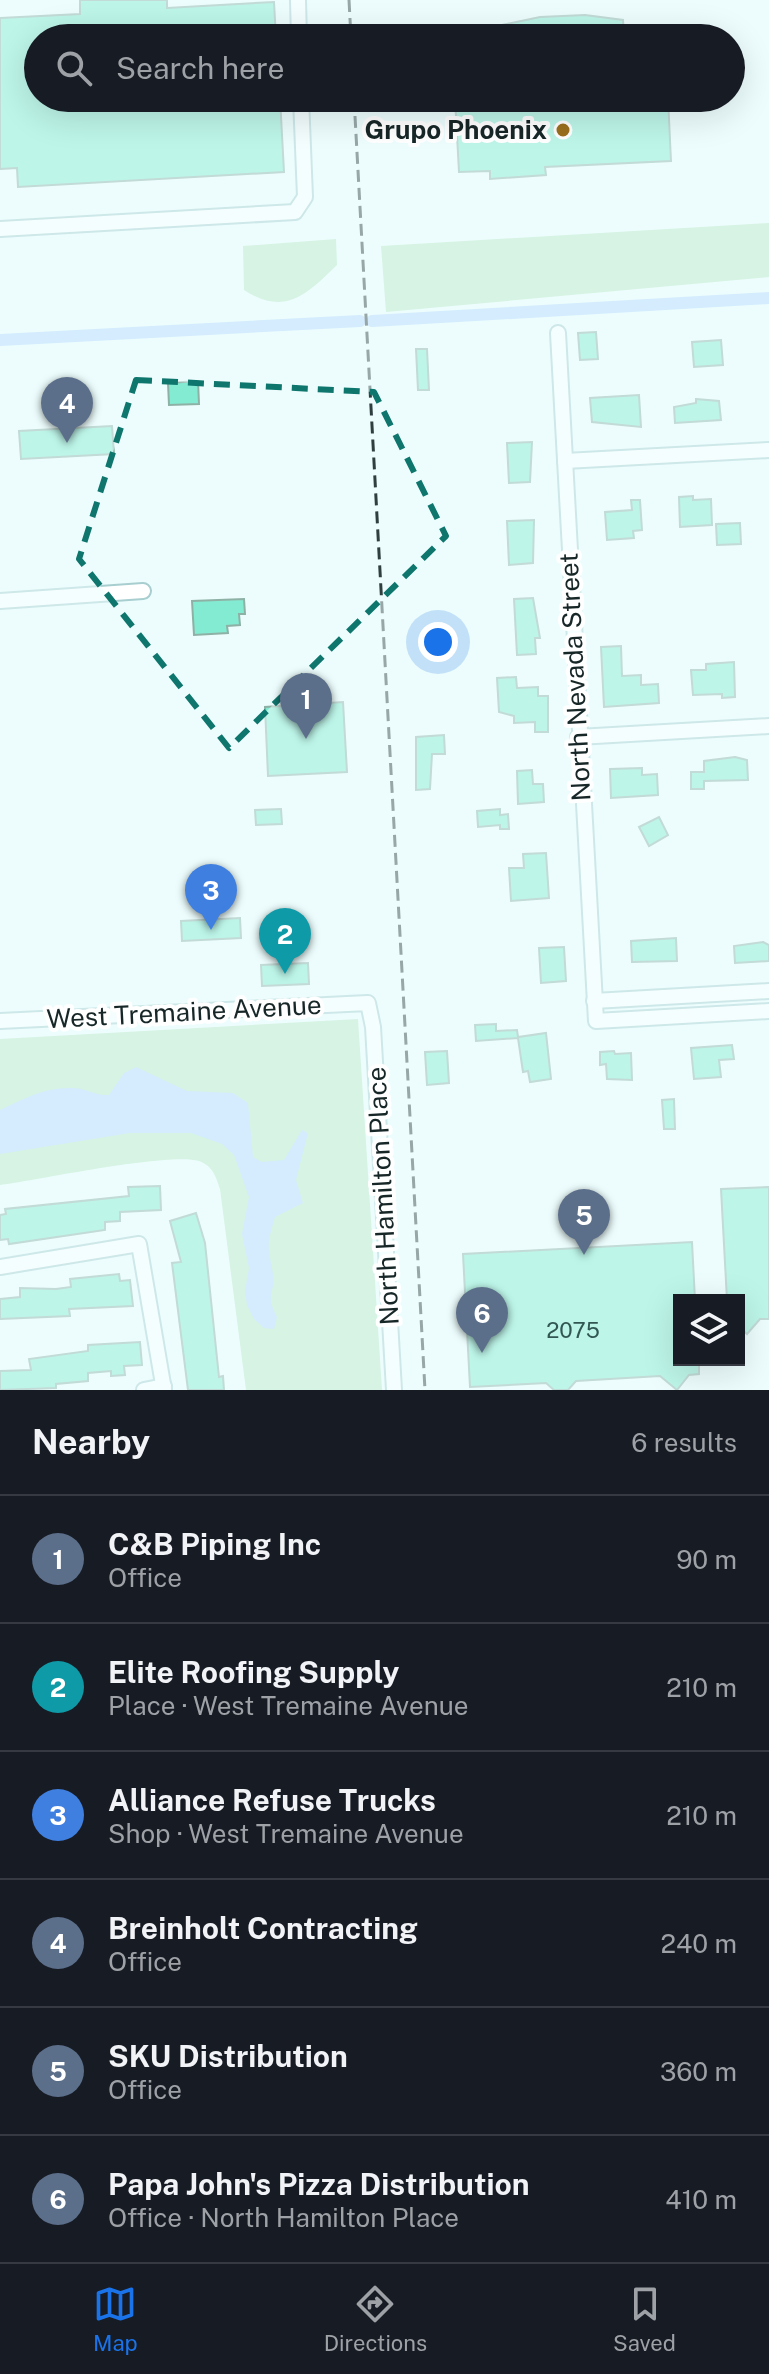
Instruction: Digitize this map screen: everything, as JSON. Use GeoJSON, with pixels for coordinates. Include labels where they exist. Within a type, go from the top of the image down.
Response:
{"type":"FeatureCollection","features":[{"type":"Feature","properties":{"kind":"street"},"geometry":{"type":"LineString","coordinates":[[298,0],[299,24]]}},
{"type":"Feature","properties":{"kind":"street"},"geometry":{"type":"LineString","coordinates":[[0,229],[295,212],[305,197],[302,112]]}},
{"type":"Feature","properties":{"kind":"street","name":"North Nevada Street"},"geometry":{"type":"LineString","coordinates":[[558,333],[596,1021],[769,1011]]}},
{"type":"Feature","properties":{"kind":"street"},"geometry":{"type":"LineString","coordinates":[[565,461],[769,450]]}},
{"type":"Feature","properties":{"kind":"street"},"geometry":{"type":"LineString","coordinates":[[0,601],[143,591]]}},
{"type":"Feature","properties":{"kind":"street"},"geometry":{"type":"LineString","coordinates":[[578,737],[769,726]]}},
{"type":"Feature","properties":{"kind":"street"},"geometry":{"type":"LineString","coordinates":[[594,1001],[769,991]]}},
{"type":"Feature","properties":{"kind":"street","name":"West Tremaine Avenue"},"geometry":{"type":"LineString","coordinates":[[0,1021],[368,1003]]}},
{"type":"Feature","properties":{"kind":"street","name":"North Hamilton Place"},"geometry":{"type":"LineString","coordinates":[[368,1003],[373,1027],[394,1390]]}},
{"type":"Feature","properties":{"kind":"street"},"geometry":{"type":"LineString","coordinates":[[0,1267],[139,1244],[164,1388],[144,1390]]}},
{"type":"Feature","properties":{"kind":"highlighted area"},"geometry":{"type":"Polygon","coordinates":[[[136,380],[374,392],[446,536],[229,748],[79,559],[136,380]]]}},
{"type":"Feature","properties":{"kind":"green space"},"geometry":{"type":"Polygon","coordinates":[[[769,223],[769,277],[386,312],[381,246],[769,223]]]}},
{"type":"Feature","properties":{"kind":"green space"},"geometry":{"type":"Polygon","coordinates":[[[336,239],[337,265],[305,293],[284,302],[272,302],[244,290],[243,246],[336,239]]]}},
{"type":"Feature","properties":{"kind":"green space"},"geometry":{"type":"Polygon","coordinates":[[[358,1019],[382,1390],[246,1390],[220,1189],[213,1172],[204,1163],[183,1159],[161,1160],[0,1185],[0,1039],[358,1019]]]}},
{"type":"Feature","properties":{"kind":"water"},"geometry":{"type":"Polygon","coordinates":[[[136,1067],[187,1091],[233,1093],[248,1103],[253,1157],[262,1162],[284,1160],[302,1130],[308,1133],[296,1180],[303,1203],[275,1217],[269,1241],[274,1280],[271,1303],[277,1317],[274,1329],[264,1328],[254,1319],[247,1305],[245,1291],[249,1268],[242,1234],[249,1197],[234,1155],[222,1144],[191,1133],[130,1133],[0,1154],[0,1110],[52,1089],[77,1088],[109,1095],[124,1073],[136,1067]]]}},
{"type":"Feature","properties":{"kind":"building"},"geometry":{"type":"Polygon","coordinates":[[[80,0],[167,0],[167,8],[274,2],[275,24],[24,24],[24,112],[281,112],[284,172],[18,187],[17,168],[0,169],[0,18],[80,14],[80,0]]]}},
{"type":"Feature","properties":{"kind":"building"},"geometry":{"type":"Polygon","coordinates":[[[585,15],[623,20],[623,24],[506,24],[540,17],[585,15]]]}},
{"type":"Feature","properties":{"kind":"building","name":"Grupo Phoenix"},"geometry":{"type":"Polygon","coordinates":[[[456,112],[669,112],[671,161],[545,167],[546,175],[490,179],[490,171],[459,172],[456,112]]]}},
{"type":"Feature","properties":{"kind":"building"},"geometry":{"type":"Polygon","coordinates":[[[596,332],[598,359],[580,360],[578,333],[596,332]]]}},
{"type":"Feature","properties":{"kind":"building"},"geometry":{"type":"Polygon","coordinates":[[[721,340],[723,365],[694,367],[692,342],[721,340]]]}},
{"type":"Feature","properties":{"kind":"building"},"geometry":{"type":"Polygon","coordinates":[[[416,349],[427,349],[429,390],[418,390],[416,349]]]}},
{"type":"Feature","properties":{"kind":"building"},"geometry":{"type":"Polygon","coordinates":[[[198,381],[199,404],[169,405],[168,383],[198,381]]]}},
{"type":"Feature","properties":{"kind":"building"},"geometry":{"type":"Polygon","coordinates":[[[639,395],[641,427],[592,422],[590,398],[639,395]]]}},
{"type":"Feature","properties":{"kind":"building"},"geometry":{"type":"Polygon","coordinates":[[[696,399],[719,401],[721,420],[675,423],[674,407],[696,403],[696,399]]]}},
{"type":"Feature","properties":{"kind":"building"},"geometry":{"type":"Polygon","coordinates":[[[112,426],[114,454],[21,459],[19,431],[112,426]]]}},
{"type":"Feature","properties":{"kind":"building"},"geometry":{"type":"Polygon","coordinates":[[[532,442],[530,482],[509,483],[507,443],[532,442]]]}},
{"type":"Feature","properties":{"kind":"building"},"geometry":{"type":"Polygon","coordinates":[[[693,496],[693,500],[711,499],[712,525],[680,527],[679,497],[693,496]]]}},
{"type":"Feature","properties":{"kind":"building"},"geometry":{"type":"Polygon","coordinates":[[[631,500],[640,500],[642,530],[633,531],[634,538],[607,540],[605,512],[632,510],[631,500]]]}},
{"type":"Feature","properties":{"kind":"building"},"geometry":{"type":"Polygon","coordinates":[[[534,520],[533,563],[509,565],[507,521],[534,520]]]}},
{"type":"Feature","properties":{"kind":"building"},"geometry":{"type":"Polygon","coordinates":[[[740,523],[741,544],[717,545],[716,524],[740,523]]]}},
{"type":"Feature","properties":{"kind":"building"},"geometry":{"type":"Polygon","coordinates":[[[533,598],[540,638],[535,638],[536,654],[517,655],[514,599],[533,598]]]}},
{"type":"Feature","properties":{"kind":"building"},"geometry":{"type":"Polygon","coordinates":[[[244,599],[245,614],[239,614],[240,625],[227,626],[228,633],[194,635],[192,601],[244,599]]]}},
{"type":"Feature","properties":{"kind":"building"},"geometry":{"type":"Polygon","coordinates":[[[621,646],[622,676],[641,675],[641,685],[658,684],[659,703],[604,707],[601,647],[621,646]]]}},
{"type":"Feature","properties":{"kind":"building"},"geometry":{"type":"Polygon","coordinates":[[[734,662],[735,697],[693,695],[691,670],[706,670],[706,664],[734,662]]]}},
{"type":"Feature","properties":{"kind":"building"},"geometry":{"type":"Polygon","coordinates":[[[516,677],[517,688],[538,687],[538,696],[548,696],[548,732],[535,732],[535,722],[514,723],[514,716],[499,712],[497,678],[516,677]]]}},
{"type":"Feature","properties":{"kind":"building"},"geometry":{"type":"Polygon","coordinates":[[[343,702],[347,772],[268,776],[265,707],[343,702]]]}},
{"type":"Feature","properties":{"kind":"building"},"geometry":{"type":"Polygon","coordinates":[[[444,735],[445,754],[432,754],[430,789],[416,790],[416,737],[444,735]]]}},
{"type":"Feature","properties":{"kind":"building"},"geometry":{"type":"Polygon","coordinates":[[[735,757],[747,760],[748,780],[704,781],[704,789],[691,789],[691,772],[704,772],[704,761],[735,757]]]}},
{"type":"Feature","properties":{"kind":"building"},"geometry":{"type":"Polygon","coordinates":[[[642,768],[642,775],[657,774],[658,795],[611,798],[610,769],[642,768]]]}},
{"type":"Feature","properties":{"kind":"building"},"geometry":{"type":"Polygon","coordinates":[[[532,770],[533,784],[543,784],[544,802],[518,804],[517,771],[532,770]]]}},
{"type":"Feature","properties":{"kind":"building"},"geometry":{"type":"Polygon","coordinates":[[[281,809],[282,824],[256,825],[255,810],[281,809]]]}},
{"type":"Feature","properties":{"kind":"building"},"geometry":{"type":"Polygon","coordinates":[[[500,809],[500,815],[508,814],[509,829],[500,829],[500,825],[478,827],[477,811],[500,809]]]}},
{"type":"Feature","properties":{"kind":"building"},"geometry":{"type":"Polygon","coordinates":[[[659,817],[668,835],[649,846],[639,827],[659,817]]]}},
{"type":"Feature","properties":{"kind":"building"},"geometry":{"type":"Polygon","coordinates":[[[546,853],[549,898],[511,901],[509,868],[524,868],[523,854],[546,853]]]}},
{"type":"Feature","properties":{"kind":"building"},"geometry":{"type":"Polygon","coordinates":[[[240,918],[241,938],[182,941],[181,921],[240,918]]]}},
{"type":"Feature","properties":{"kind":"building"},"geometry":{"type":"Polygon","coordinates":[[[676,938],[677,961],[632,962],[631,941],[676,938]]]}},
{"type":"Feature","properties":{"kind":"building"},"geometry":{"type":"Polygon","coordinates":[[[763,942],[769,945],[769,961],[735,963],[734,946],[763,942]]]}},
{"type":"Feature","properties":{"kind":"building"},"geometry":{"type":"Polygon","coordinates":[[[564,947],[566,981],[541,983],[539,948],[564,947]]]}},
{"type":"Feature","properties":{"kind":"building"},"geometry":{"type":"Polygon","coordinates":[[[308,963],[309,984],[262,986],[261,965],[308,963]]]}},
{"type":"Feature","properties":{"kind":"building"},"geometry":{"type":"Polygon","coordinates":[[[496,1024],[496,1031],[517,1030],[518,1037],[546,1033],[551,1079],[530,1082],[528,1071],[523,1072],[518,1038],[476,1041],[475,1025],[496,1024]]]}},
{"type":"Feature","properties":{"kind":"building"},"geometry":{"type":"Polygon","coordinates":[[[732,1045],[734,1059],[719,1060],[721,1077],[694,1079],[691,1048],[732,1045]]]}},
{"type":"Feature","properties":{"kind":"building"},"geometry":{"type":"Polygon","coordinates":[[[447,1051],[449,1083],[427,1085],[425,1052],[447,1051]]]}},
{"type":"Feature","properties":{"kind":"building"},"geometry":{"type":"Polygon","coordinates":[[[614,1051],[615,1054],[631,1053],[632,1080],[607,1079],[606,1064],[600,1065],[600,1052],[614,1051]]]}},
{"type":"Feature","properties":{"kind":"building"},"geometry":{"type":"Polygon","coordinates":[[[674,1099],[675,1129],[664,1129],[662,1100],[674,1099]]]}},
{"type":"Feature","properties":{"kind":"building"},"geometry":{"type":"Polygon","coordinates":[[[160,1186],[161,1210],[120,1212],[120,1221],[105,1222],[105,1230],[9,1244],[8,1239],[0,1240],[0,1215],[6,1214],[5,1209],[129,1196],[128,1187],[160,1186]]]}},
{"type":"Feature","properties":{"kind":"building"},"geometry":{"type":"Polygon","coordinates":[[[769,1187],[769,1319],[760,1319],[747,1334],[745,1294],[727,1294],[721,1189],[769,1187]]]}},
{"type":"Feature","properties":{"kind":"building"},"geometry":{"type":"Polygon","coordinates":[[[196,1213],[205,1243],[219,1377],[223,1376],[224,1390],[188,1390],[172,1263],[181,1262],[170,1221],[196,1213]]]}},
{"type":"Feature","properties":{"kind":"building"},"geometry":{"type":"Polygon","coordinates":[[[692,1242],[695,1294],[673,1294],[673,1366],[699,1366],[699,1374],[689,1375],[677,1390],[660,1376],[576,1381],[568,1390],[554,1390],[546,1383],[470,1387],[463,1254],[692,1242]]]}},
{"type":"Feature","properties":{"kind":"building"},"geometry":{"type":"Polygon","coordinates":[[[119,1274],[120,1281],[130,1280],[133,1306],[69,1309],[70,1316],[0,1319],[0,1299],[20,1297],[20,1288],[71,1287],[70,1279],[119,1274]]]}},
{"type":"Feature","properties":{"kind":"building"},"geometry":{"type":"Polygon","coordinates":[[[140,1342],[142,1365],[124,1366],[125,1375],[111,1376],[111,1371],[88,1373],[88,1381],[56,1384],[56,1388],[0,1390],[0,1371],[31,1370],[29,1359],[88,1351],[88,1345],[140,1342]]]}},
{"type":"Feature","properties":{"kind":"waterway"},"geometry":{"type":"LineString","coordinates":[[372,321],[769,298]]}},
{"type":"Feature","properties":{"kind":"waterway"},"geometry":{"type":"LineString","coordinates":[[0,340],[360,321]]}},
{"type":"Feature","properties":{"kind":"railway"},"geometry":{"type":"LineString","coordinates":[[349,0],[350,24]]}},
{"type":"Feature","properties":{"kind":"railway"},"geometry":{"type":"LineString","coordinates":[[355,112],[425,1390]]}},
{"type":"Feature","properties":{"kind":"place","name":"Grupo Phoenix"},"geometry":{"type":"Point","coordinates":[563,130]}},
{"type":"Feature","properties":{"kind":"place","name":"Breinholt Contracting"},"geometry":{"type":"Point","coordinates":[67,443]}},
{"type":"Feature","properties":{"kind":"place","name":"C&B Piping Inc"},"geometry":{"type":"Point","coordinates":[306,739]}},
{"type":"Feature","properties":{"kind":"place","name":"Alliance Refuse Trucks"},"geometry":{"type":"Point","coordinates":[211,930]}},
{"type":"Feature","properties":{"kind":"place","name":"Elite Roofing Supply"},"geometry":{"type":"Point","coordinates":[285,974]}},
{"type":"Feature","properties":{"kind":"place","name":"SKU Distribution"},"geometry":{"type":"Point","coordinates":[584,1255]}},
{"type":"Feature","properties":{"kind":"place","name":"Papa John's Pizza Distribution"},"geometry":{"type":"Point","coordinates":[482,1353]}}]}
